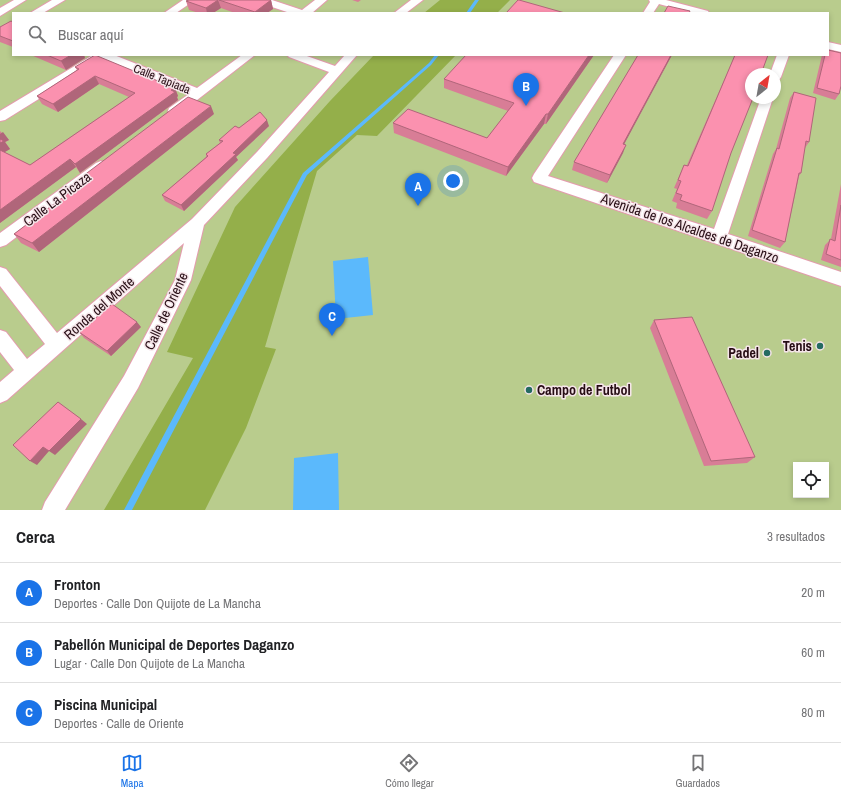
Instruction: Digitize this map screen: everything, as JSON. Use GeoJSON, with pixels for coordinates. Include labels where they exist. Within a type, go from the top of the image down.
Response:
{"type":"FeatureCollection","features":[{"type":"Feature","properties":{"kind":"street"},"geometry":{"type":"LineString","coordinates":[[0,13],[20,0]]}},
{"type":"Feature","properties":{"kind":"street"},"geometry":{"type":"LineString","coordinates":[[37,12],[60,0]]}},
{"type":"Feature","properties":{"kind":"street"},"geometry":{"type":"LineString","coordinates":[[171,12],[190,0]]}},
{"type":"Feature","properties":{"kind":"street"},"geometry":{"type":"LineString","coordinates":[[261,0],[298,12]]}},
{"type":"Feature","properties":{"kind":"street"},"geometry":{"type":"LineString","coordinates":[[305,12],[322,0]]}},
{"type":"Feature","properties":{"kind":"street"},"geometry":{"type":"LineString","coordinates":[[400,12],[418,0]]}},
{"type":"Feature","properties":{"kind":"street"},"geometry":{"type":"LineString","coordinates":[[649,12],[655,0],[700,12]]}},
{"type":"Feature","properties":{"kind":"street"},"geometry":{"type":"LineString","coordinates":[[0,13],[12,17]]}},
{"type":"Feature","properties":{"kind":"street"},"geometry":{"type":"LineString","coordinates":[[829,45],[841,49]]}},
{"type":"Feature","properties":{"kind":"street"},"geometry":{"type":"LineString","coordinates":[[0,117],[101,56]]}},
{"type":"Feature","properties":{"kind":"street","name":"Calle Tapiada"},"geometry":{"type":"LineString","coordinates":[[106,56],[198,93]]}},
{"type":"Feature","properties":{"kind":"street"},"geometry":{"type":"LineString","coordinates":[[166,117],[248,56]]}},
{"type":"Feature","properties":{"kind":"street"},"geometry":{"type":"LineString","coordinates":[[297,56],[337,71]]}},
{"type":"Feature","properties":{"kind":"street","name":"Calle de Oriente"},"geometry":{"type":"LineString","coordinates":[[53,510],[131,382],[183,280],[197,223],[262,155],[350,56]]}},
{"type":"Feature","properties":{"kind":"street","name":"Avenida de los Alcaldes de Daganzo"},"geometry":{"type":"LineString","coordinates":[[619,56],[539,178],[719,236],[841,279]]}},
{"type":"Feature","properties":{"kind":"street"},"geometry":{"type":"LineString","coordinates":[[778,68],[783,56]]}},
{"type":"Feature","properties":{"kind":"street"},"geometry":{"type":"LineString","coordinates":[[719,236],[766,104]]}},
{"type":"Feature","properties":{"kind":"street","name":"Calle La Picaza"},"geometry":{"type":"LineString","coordinates":[[0,241],[109,160]]}},
{"type":"Feature","properties":{"kind":"street","name":"Ronda del Monte"},"geometry":{"type":"LineString","coordinates":[[0,394],[197,223]]}},
{"type":"Feature","properties":{"kind":"street"},"geometry":{"type":"LineString","coordinates":[[0,274],[56,345]]}},
{"type":"Feature","properties":{"kind":"street"},"geometry":{"type":"LineString","coordinates":[[0,338],[26,371]]}},
{"type":"Feature","properties":{"kind":"green space"},"geometry":{"type":"Polygon","coordinates":[[[0,0],[841,0],[841,510],[0,510],[0,0]]]}},
{"type":"Feature","properties":{"kind":"green space"},"geometry":{"type":"Polygon","coordinates":[[[440,0],[510,0],[498,12],[425,12],[440,0]]]}},
{"type":"Feature","properties":{"kind":"green space"},"geometry":{"type":"Polygon","coordinates":[[[373,56],[455,56],[377,136],[357,135],[317,171],[265,347],[276,349],[246,428],[205,510],[104,510],[193,358],[167,352],[235,207],[330,101],[373,56]]]}},
{"type":"Feature","properties":{"kind":"water"},"geometry":{"type":"Polygon","coordinates":[[[368,257],[373,315],[336,319],[333,261],[368,257]]]}},
{"type":"Feature","properties":{"kind":"water"},"geometry":{"type":"Polygon","coordinates":[[[338,453],[339,510],[293,510],[294,458],[338,453]]]}},
{"type":"Feature","properties":{"kind":"building"},"geometry":{"type":"Polygon","coordinates":[[[218,0],[206,8],[186,1],[218,0]]]}},
{"type":"Feature","properties":{"kind":"building"},"geometry":{"type":"Polygon","coordinates":[[[219,0],[271,0],[255,12],[219,0]]]}},
{"type":"Feature","properties":{"kind":"building"},"geometry":{"type":"Polygon","coordinates":[[[519,0],[561,12],[507,12],[519,0]]]}},
{"type":"Feature","properties":{"kind":"building"},"geometry":{"type":"Polygon","coordinates":[[[668,6],[690,11],[690,12],[665,12],[668,6]]]}},
{"type":"Feature","properties":{"kind":"building"},"geometry":{"type":"Polygon","coordinates":[[[12,22],[12,41],[0,36],[0,27],[12,22]]]}},
{"type":"Feature","properties":{"kind":"building"},"geometry":{"type":"Polygon","coordinates":[[[829,50],[841,53],[841,86],[839,94],[817,88],[825,56],[829,56],[829,50]]]}},
{"type":"Feature","properties":{"kind":"building"},"geometry":{"type":"Polygon","coordinates":[[[49,56],[69,56],[61,61],[49,56]]]}},
{"type":"Feature","properties":{"kind":"building"},"geometry":{"type":"Polygon","coordinates":[[[93,56],[97,56],[175,88],[171,90],[175,92],[75,164],[70,159],[0,210],[0,150],[30,165],[135,93],[95,76],[53,104],[37,96],[79,69],[75,67],[93,56]]]}},
{"type":"Feature","properties":{"kind":"building"},"geometry":{"type":"Polygon","coordinates":[[[465,56],[588,56],[548,114],[546,114],[508,167],[393,123],[408,109],[487,138],[514,103],[444,79],[465,56]]]}},
{"type":"Feature","properties":{"kind":"building"},"geometry":{"type":"Polygon","coordinates":[[[637,56],[670,56],[623,144],[626,145],[610,175],[574,162],[637,56]]]}},
{"type":"Feature","properties":{"kind":"building"},"geometry":{"type":"Polygon","coordinates":[[[735,56],[768,56],[763,68],[745,68],[745,104],[751,104],[731,153],[712,211],[680,200],[682,195],[676,193],[681,181],[678,180],[684,165],[688,166],[735,56]]]}},
{"type":"Feature","properties":{"kind":"building"},"geometry":{"type":"Polygon","coordinates":[[[794,92],[816,98],[809,142],[806,141],[801,173],[799,173],[785,242],[752,230],[777,148],[779,149],[794,92]]]}},
{"type":"Feature","properties":{"kind":"building"},"geometry":{"type":"Polygon","coordinates":[[[188,97],[211,106],[32,243],[14,234],[86,180],[83,176],[188,97]]]}},
{"type":"Feature","properties":{"kind":"building"},"geometry":{"type":"Polygon","coordinates":[[[260,112],[267,120],[233,153],[236,154],[181,205],[162,195],[208,156],[206,154],[223,141],[219,140],[235,126],[239,128],[260,112]]]}},
{"type":"Feature","properties":{"kind":"building"},"geometry":{"type":"Polygon","coordinates":[[[841,205],[841,260],[826,254],[830,239],[835,241],[841,205]]]}},
{"type":"Feature","properties":{"kind":"building"},"geometry":{"type":"Polygon","coordinates":[[[112,304],[137,322],[107,351],[79,332],[112,304]]]}},
{"type":"Feature","properties":{"kind":"building"},"geometry":{"type":"Polygon","coordinates":[[[692,317],[755,457],[711,461],[654,320],[692,317]]]}},
{"type":"Feature","properties":{"kind":"building"},"geometry":{"type":"Polygon","coordinates":[[[58,402],[81,419],[49,451],[43,447],[30,461],[13,445],[58,402]]]}},
{"type":"Feature","properties":{"kind":"waterway"},"geometry":{"type":"LineString","coordinates":[[469,12],[477,0]]}},
{"type":"Feature","properties":{"kind":"waterway"},"geometry":{"type":"LineString","coordinates":[[128,510],[305,174],[430,64],[436,56]]}},
{"type":"Feature","properties":{"kind":"place","name":"Pabellón Municipal de Deportes Daganzo"},"geometry":{"type":"Point","coordinates":[526,106]}},
{"type":"Feature","properties":{"kind":"place","name":"Fronton"},"geometry":{"type":"Point","coordinates":[418,206]}},
{"type":"Feature","properties":{"kind":"place","name":"Piscina Municipal"},"geometry":{"type":"Point","coordinates":[332,336]}},
{"type":"Feature","properties":{"kind":"place","name":"Tenis"},"geometry":{"type":"Point","coordinates":[820,346]}},
{"type":"Feature","properties":{"kind":"place","name":"Padel"},"geometry":{"type":"Point","coordinates":[767,353]}},
{"type":"Feature","properties":{"kind":"place","name":"Campo de Futbol"},"geometry":{"type":"Point","coordinates":[529,390]}}]}
